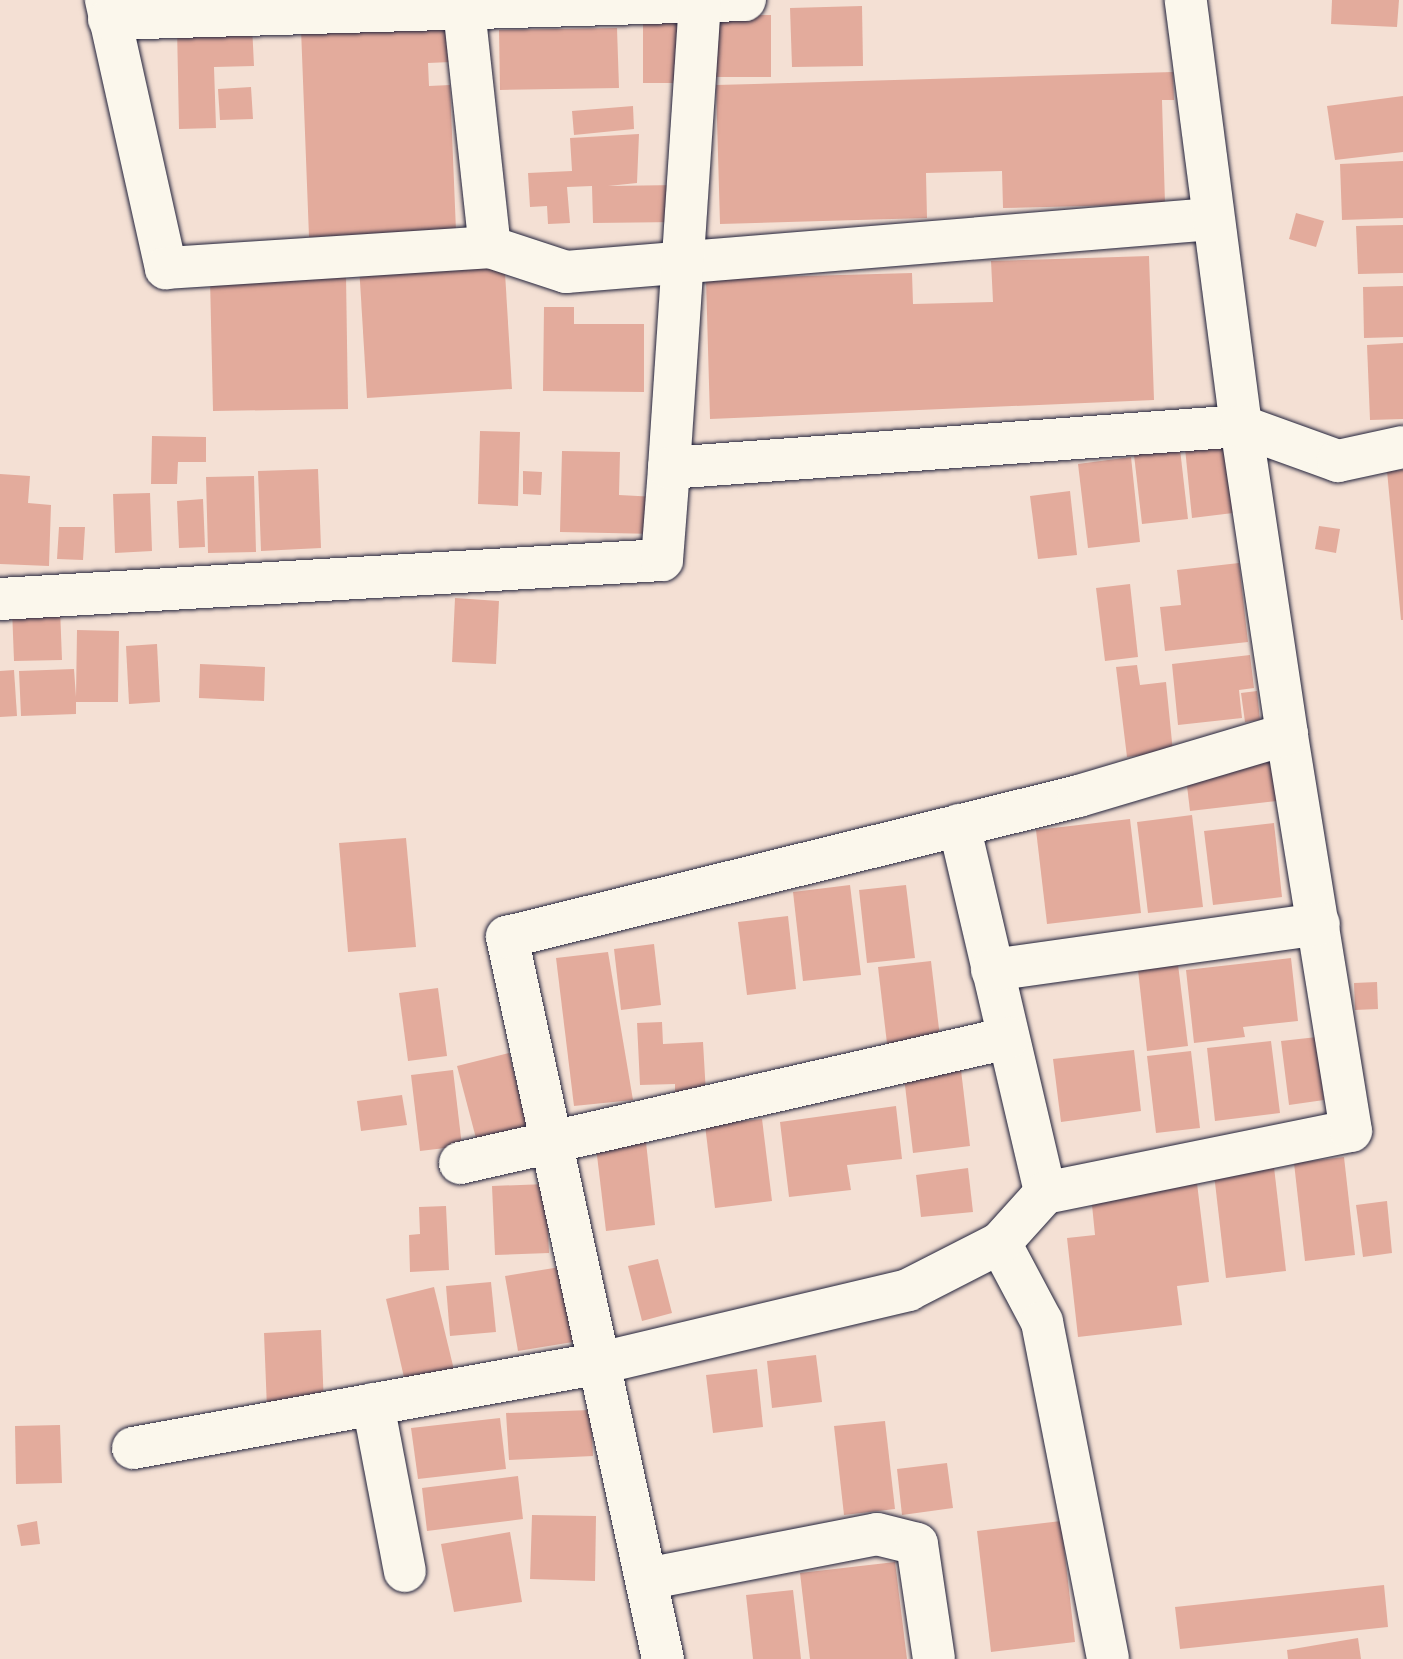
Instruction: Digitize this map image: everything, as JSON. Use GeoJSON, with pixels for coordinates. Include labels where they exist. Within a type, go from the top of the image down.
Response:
{"type":"FeatureCollection","features":[{"type":"Feature","properties":{"kind":"street"},"geometry":{"type":"LineString","coordinates":[[745,0],[107,9],[166,268],[490,247],[566,272],[1212,219]]}},
{"type":"Feature","properties":{"kind":"street"},"geometry":{"type":"LineString","coordinates":[[133,1448],[600,1363],[908,1290],[1000,1243],[1045,1193],[1351,1131],[1241,426],[1186,0]]}},
{"type":"Feature","properties":{"kind":"street"},"geometry":{"type":"LineString","coordinates":[[0,599],[662,560],[685,264],[700,2]]}},
{"type":"Feature","properties":{"kind":"street"},"geometry":{"type":"LineString","coordinates":[[463,6],[490,247]]}},
{"type":"Feature","properties":{"kind":"street"},"geometry":{"type":"LineString","coordinates":[[669,468],[1241,426],[1338,461],[1403,447]]}},
{"type":"Feature","properties":{"kind":"street"},"geometry":{"type":"LineString","coordinates":[[663,1659],[507,937],[959,825],[1287,734]]}},
{"type":"Feature","properties":{"kind":"street"},"geometry":{"type":"LineString","coordinates":[[959,825],[1045,1193]]}},
{"type":"Feature","properties":{"kind":"street"},"geometry":{"type":"LineString","coordinates":[[992,970],[1319,924]]}},
{"type":"Feature","properties":{"kind":"street"},"geometry":{"type":"LineString","coordinates":[[460,1163],[1008,1038]]}},
{"type":"Feature","properties":{"kind":"street"},"geometry":{"type":"LineString","coordinates":[[1000,1243],[1042,1322],[1108,1659]]}},
{"type":"Feature","properties":{"kind":"street"},"geometry":{"type":"LineString","coordinates":[[373,1404],[405,1571]]}},
{"type":"Feature","properties":{"kind":"street"},"geometry":{"type":"LineString","coordinates":[[646,1579],[877,1534],[917,1544],[934,1659]]}},
{"type":"Feature","properties":{"kind":"building"},"geometry":{"type":"Polygon","coordinates":[[[1332,0],[1399,0],[1397,27],[1331,24],[1332,0]]]}},
{"type":"Feature","properties":{"kind":"building"},"geometry":{"type":"Polygon","coordinates":[[[862,6],[863,66],[792,67],[790,8],[862,6]]]}},
{"type":"Feature","properties":{"kind":"building"},"geometry":{"type":"Polygon","coordinates":[[[716,15],[771,15],[771,77],[715,77],[716,15]]]}},
{"type":"Feature","properties":{"kind":"building"},"geometry":{"type":"Polygon","coordinates":[[[643,17],[692,17],[693,83],[643,83],[643,17]]]}},
{"type":"Feature","properties":{"kind":"building"},"geometry":{"type":"Polygon","coordinates":[[[449,24],[451,62],[428,63],[429,86],[450,85],[456,231],[309,237],[301,29],[449,24]]]}},
{"type":"Feature","properties":{"kind":"building"},"geometry":{"type":"Polygon","coordinates":[[[252,25],[254,66],[214,67],[216,128],[179,129],[177,27],[252,25]]]}},
{"type":"Feature","properties":{"kind":"building"},"geometry":{"type":"Polygon","coordinates":[[[617,28],[619,88],[500,90],[499,30],[617,28]]]}},
{"type":"Feature","properties":{"kind":"building"},"geometry":{"type":"Polygon","coordinates":[[[1173,72],[1174,100],[1162,100],[1165,204],[1003,208],[1002,171],[926,173],[927,218],[720,224],[716,85],[1173,72]]]}},
{"type":"Feature","properties":{"kind":"building"},"geometry":{"type":"Polygon","coordinates":[[[251,87],[253,119],[220,120],[218,89],[251,87]]]}},
{"type":"Feature","properties":{"kind":"building"},"geometry":{"type":"Polygon","coordinates":[[[1403,96],[1403,152],[1335,160],[1327,106],[1403,96]]]}},
{"type":"Feature","properties":{"kind":"building"},"geometry":{"type":"Polygon","coordinates":[[[633,106],[634,129],[574,135],[572,111],[633,106]]]}},
{"type":"Feature","properties":{"kind":"building"},"geometry":{"type":"Polygon","coordinates":[[[639,134],[637,183],[608,186],[678,185],[678,222],[593,223],[592,186],[567,187],[570,223],[548,224],[547,206],[530,207],[528,173],[572,171],[570,138],[639,134]]]}},
{"type":"Feature","properties":{"kind":"building"},"geometry":{"type":"Polygon","coordinates":[[[1403,161],[1403,218],[1342,220],[1340,164],[1403,161]]]}},
{"type":"Feature","properties":{"kind":"building"},"geometry":{"type":"Polygon","coordinates":[[[1296,213],[1324,221],[1316,247],[1289,239],[1296,213]]]}},
{"type":"Feature","properties":{"kind":"building"},"geometry":{"type":"Polygon","coordinates":[[[1403,225],[1403,273],[1358,274],[1356,226],[1403,225]]]}},
{"type":"Feature","properties":{"kind":"building"},"geometry":{"type":"Polygon","coordinates":[[[504,256],[512,389],[367,398],[359,265],[504,256]]]}},
{"type":"Feature","properties":{"kind":"building"},"geometry":{"type":"Polygon","coordinates":[[[1149,256],[1154,400],[710,419],[706,279],[912,273],[913,304],[993,302],[991,261],[1149,256]]]}},
{"type":"Feature","properties":{"kind":"building"},"geometry":{"type":"Polygon","coordinates":[[[346,275],[348,409],[213,411],[210,278],[346,275]]]}},
{"type":"Feature","properties":{"kind":"building"},"geometry":{"type":"Polygon","coordinates":[[[1403,286],[1403,337],[1364,338],[1363,287],[1403,286]]]}},
{"type":"Feature","properties":{"kind":"building"},"geometry":{"type":"Polygon","coordinates":[[[544,307],[574,307],[574,324],[644,324],[644,392],[543,391],[544,307]]]}},
{"type":"Feature","properties":{"kind":"building"},"geometry":{"type":"Polygon","coordinates":[[[1403,343],[1403,419],[1370,420],[1367,345],[1403,343]]]}},
{"type":"Feature","properties":{"kind":"building"},"geometry":{"type":"Polygon","coordinates":[[[480,431],[520,432],[518,506],[478,504],[480,431]]]}},
{"type":"Feature","properties":{"kind":"building"},"geometry":{"type":"Polygon","coordinates":[[[152,436],[206,437],[206,462],[178,462],[177,484],[151,484],[152,436]]]}},
{"type":"Feature","properties":{"kind":"building"},"geometry":{"type":"Polygon","coordinates":[[[1224,443],[1233,513],[1192,518],[1185,448],[1224,443]]]}},
{"type":"Feature","properties":{"kind":"building"},"geometry":{"type":"Polygon","coordinates":[[[1180,449],[1188,519],[1142,524],[1134,455],[1180,449]]]}},
{"type":"Feature","properties":{"kind":"building"},"geometry":{"type":"Polygon","coordinates":[[[562,451],[620,452],[619,495],[657,497],[657,534],[560,532],[562,451]]]}},
{"type":"Feature","properties":{"kind":"building"},"geometry":{"type":"Polygon","coordinates":[[[1131,457],[1140,542],[1088,548],[1078,464],[1131,457]]]}},
{"type":"Feature","properties":{"kind":"building"},"geometry":{"type":"Polygon","coordinates":[[[318,469],[321,548],[261,551],[258,471],[318,469]]]}},
{"type":"Feature","properties":{"kind":"building"},"geometry":{"type":"Polygon","coordinates":[[[1403,470],[1403,620],[1401,620],[1387,471],[1403,470]]]}},
{"type":"Feature","properties":{"kind":"building"},"geometry":{"type":"Polygon","coordinates":[[[523,471],[542,472],[541,495],[523,494],[523,471]]]}},
{"type":"Feature","properties":{"kind":"building"},"geometry":{"type":"Polygon","coordinates":[[[0,474],[30,476],[28,503],[51,505],[49,566],[0,564],[0,474]]]}},
{"type":"Feature","properties":{"kind":"building"},"geometry":{"type":"Polygon","coordinates":[[[254,476],[256,552],[208,553],[206,477],[254,476]]]}},
{"type":"Feature","properties":{"kind":"building"},"geometry":{"type":"Polygon","coordinates":[[[1070,491],[1077,555],[1038,559],[1030,496],[1070,491]]]}},
{"type":"Feature","properties":{"kind":"building"},"geometry":{"type":"Polygon","coordinates":[[[150,493],[152,551],[115,553],[113,494],[150,493]]]}},
{"type":"Feature","properties":{"kind":"building"},"geometry":{"type":"Polygon","coordinates":[[[203,499],[205,547],[179,548],[177,501],[203,499]]]}},
{"type":"Feature","properties":{"kind":"building"},"geometry":{"type":"Polygon","coordinates":[[[1319,526],[1340,529],[1336,553],[1315,549],[1319,526]]]}},
{"type":"Feature","properties":{"kind":"building"},"geometry":{"type":"Polygon","coordinates":[[[59,527],[85,527],[83,560],[57,559],[59,527]]]}},
{"type":"Feature","properties":{"kind":"building"},"geometry":{"type":"Polygon","coordinates":[[[1239,563],[1248,642],[1165,651],[1160,607],[1181,605],[1177,570],[1239,563]]]}},
{"type":"Feature","properties":{"kind":"building"},"geometry":{"type":"Polygon","coordinates":[[[1130,584],[1138,657],[1105,661],[1096,588],[1130,584]]]}},
{"type":"Feature","properties":{"kind":"building"},"geometry":{"type":"Polygon","coordinates":[[[455,598],[499,601],[496,664],[452,662],[455,598]]]}},
{"type":"Feature","properties":{"kind":"building"},"geometry":{"type":"Polygon","coordinates":[[[60,608],[62,660],[14,661],[12,609],[60,608]]]}},
{"type":"Feature","properties":{"kind":"building"},"geometry":{"type":"Polygon","coordinates":[[[77,630],[119,631],[118,702],[76,702],[76,714],[21,716],[19,671],[74,669],[76,697],[77,630]]]}},
{"type":"Feature","properties":{"kind":"building"},"geometry":{"type":"Polygon","coordinates":[[[157,644],[160,702],[129,704],[126,646],[157,644]]]}},
{"type":"Feature","properties":{"kind":"building"},"geometry":{"type":"Polygon","coordinates":[[[1250,655],[1254,688],[1239,690],[1242,718],[1178,725],[1172,664],[1250,655]]]}},
{"type":"Feature","properties":{"kind":"building"},"geometry":{"type":"Polygon","coordinates":[[[200,664],[265,667],[264,701],[199,698],[200,664]]]}},
{"type":"Feature","properties":{"kind":"building"},"geometry":{"type":"Polygon","coordinates":[[[1137,665],[1140,685],[1166,682],[1173,752],[1127,757],[1116,667],[1137,665]]]}},
{"type":"Feature","properties":{"kind":"building"},"geometry":{"type":"Polygon","coordinates":[[[14,670],[17,716],[0,717],[0,671],[14,670]]]}},
{"type":"Feature","properties":{"kind":"building"},"geometry":{"type":"Polygon","coordinates":[[[1257,691],[1260,720],[1245,722],[1241,693],[1257,691]]]}},
{"type":"Feature","properties":{"kind":"building"},"geometry":{"type":"Polygon","coordinates":[[[1282,757],[1286,800],[1190,811],[1185,769],[1282,757]]]}},
{"type":"Feature","properties":{"kind":"building"},"geometry":{"type":"Polygon","coordinates":[[[1192,815],[1203,907],[1148,913],[1137,822],[1192,815]]]}},
{"type":"Feature","properties":{"kind":"building"},"geometry":{"type":"Polygon","coordinates":[[[1130,819],[1141,913],[1047,924],[1036,830],[1130,819]]]}},
{"type":"Feature","properties":{"kind":"building"},"geometry":{"type":"Polygon","coordinates":[[[1274,823],[1282,897],[1213,905],[1204,831],[1274,823]]]}},
{"type":"Feature","properties":{"kind":"building"},"geometry":{"type":"Polygon","coordinates":[[[406,838],[416,947],[348,952],[339,843],[406,838]]]}},
{"type":"Feature","properties":{"kind":"building"},"geometry":{"type":"Polygon","coordinates":[[[850,885],[861,975],[803,981],[793,892],[850,885]]]}},
{"type":"Feature","properties":{"kind":"building"},"geometry":{"type":"Polygon","coordinates":[[[906,885],[915,958],[867,963],[859,890],[906,885]]]}},
{"type":"Feature","properties":{"kind":"building"},"geometry":{"type":"Polygon","coordinates":[[[788,916],[796,989],[747,995],[738,922],[788,916]]]}},
{"type":"Feature","properties":{"kind":"building"},"geometry":{"type":"Polygon","coordinates":[[[654,944],[661,1005],[621,1010],[614,949],[654,944]]]}},
{"type":"Feature","properties":{"kind":"building"},"geometry":{"type":"Polygon","coordinates":[[[608,952],[633,1100],[574,1106],[556,958],[608,952]]]}},
{"type":"Feature","properties":{"kind":"building"},"geometry":{"type":"Polygon","coordinates":[[[1177,956],[1188,1046],[1147,1051],[1137,961],[1177,956]]]}},
{"type":"Feature","properties":{"kind":"building"},"geometry":{"type":"Polygon","coordinates":[[[1291,958],[1298,1021],[1243,1027],[1245,1037],[1194,1043],[1186,970],[1291,958]]]}},
{"type":"Feature","properties":{"kind":"building"},"geometry":{"type":"Polygon","coordinates":[[[931,961],[941,1046],[888,1052],[878,967],[931,961]]]}},
{"type":"Feature","properties":{"kind":"building"},"geometry":{"type":"Polygon","coordinates":[[[1377,982],[1378,1009],[1355,1010],[1354,983],[1377,982]]]}},
{"type":"Feature","properties":{"kind":"building"},"geometry":{"type":"Polygon","coordinates":[[[438,988],[447,1056],[408,1061],[399,993],[438,988]]]}},
{"type":"Feature","properties":{"kind":"building"},"geometry":{"type":"Polygon","coordinates":[[[662,1022],[663,1044],[703,1042],[706,1094],[675,1095],[675,1084],[640,1085],[637,1023],[662,1022]]]}},
{"type":"Feature","properties":{"kind":"building"},"geometry":{"type":"Polygon","coordinates":[[[1317,1037],[1324,1100],[1289,1105],[1281,1041],[1317,1037]]]}},
{"type":"Feature","properties":{"kind":"building"},"geometry":{"type":"Polygon","coordinates":[[[1271,1041],[1280,1113],[1215,1121],[1207,1048],[1271,1041]]]}},
{"type":"Feature","properties":{"kind":"building"},"geometry":{"type":"Polygon","coordinates":[[[1134,1050],[1141,1111],[1061,1122],[1053,1059],[1134,1050]]]}},
{"type":"Feature","properties":{"kind":"building"},"geometry":{"type":"Polygon","coordinates":[[[1191,1051],[1200,1128],[1156,1133],[1147,1056],[1191,1051]]]}},
{"type":"Feature","properties":{"kind":"building"},"geometry":{"type":"Polygon","coordinates":[[[509,1053],[528,1129],[477,1142],[457,1066],[509,1053]]]}},
{"type":"Feature","properties":{"kind":"building"},"geometry":{"type":"Polygon","coordinates":[[[453,1070],[462,1146],[420,1151],[411,1075],[453,1070]]]}},
{"type":"Feature","properties":{"kind":"building"},"geometry":{"type":"Polygon","coordinates":[[[961,1070],[970,1146],[913,1153],[904,1077],[961,1070]]]}},
{"type":"Feature","properties":{"kind":"building"},"geometry":{"type":"Polygon","coordinates":[[[402,1095],[407,1125],[361,1131],[357,1101],[402,1095]]]}},
{"type":"Feature","properties":{"kind":"building"},"geometry":{"type":"Polygon","coordinates":[[[896,1106],[902,1159],[847,1165],[851,1190],[789,1197],[780,1122],[896,1106]]]}},
{"type":"Feature","properties":{"kind":"building"},"geometry":{"type":"Polygon","coordinates":[[[762,1119],[772,1201],[715,1208],[705,1125],[762,1119]]]}},
{"type":"Feature","properties":{"kind":"building"},"geometry":{"type":"Polygon","coordinates":[[[646,1142],[655,1225],[606,1231],[596,1147],[646,1142]]]}},
{"type":"Feature","properties":{"kind":"building"},"geometry":{"type":"Polygon","coordinates":[[[1344,1157],[1355,1255],[1305,1261],[1294,1163],[1344,1157]]]}},
{"type":"Feature","properties":{"kind":"building"},"geometry":{"type":"Polygon","coordinates":[[[1274,1167],[1286,1271],[1226,1278],[1214,1174],[1274,1167]]]}},
{"type":"Feature","properties":{"kind":"building"},"geometry":{"type":"Polygon","coordinates":[[[968,1168],[973,1212],[921,1217],[916,1175],[968,1168]]]}},
{"type":"Feature","properties":{"kind":"building"},"geometry":{"type":"Polygon","coordinates":[[[1197,1183],[1209,1282],[1177,1286],[1182,1325],[1078,1337],[1067,1238],[1095,1235],[1091,1195],[1197,1183]]]}},
{"type":"Feature","properties":{"kind":"building"},"geometry":{"type":"Polygon","coordinates":[[[546,1184],[549,1253],[495,1255],[492,1186],[546,1184]]]}},
{"type":"Feature","properties":{"kind":"building"},"geometry":{"type":"Polygon","coordinates":[[[1387,1201],[1392,1253],[1363,1257],[1356,1205],[1387,1201]]]}},
{"type":"Feature","properties":{"kind":"building"},"geometry":{"type":"Polygon","coordinates":[[[446,1206],[449,1270],[410,1272],[409,1235],[420,1234],[419,1207],[446,1206]]]}},
{"type":"Feature","properties":{"kind":"building"},"geometry":{"type":"Polygon","coordinates":[[[658,1259],[672,1313],[642,1321],[628,1266],[658,1259]]]}},
{"type":"Feature","properties":{"kind":"building"},"geometry":{"type":"Polygon","coordinates":[[[560,1267],[573,1342],[518,1351],[505,1276],[560,1267]]]}},
{"type":"Feature","properties":{"kind":"building"},"geometry":{"type":"Polygon","coordinates":[[[491,1282],[496,1332],[450,1336],[446,1286],[491,1282]]]}},
{"type":"Feature","properties":{"kind":"building"},"geometry":{"type":"Polygon","coordinates":[[[434,1287],[455,1374],[406,1386],[386,1299],[434,1287]]]}},
{"type":"Feature","properties":{"kind":"building"},"geometry":{"type":"Polygon","coordinates":[[[321,1330],[324,1406],[267,1409],[264,1333],[321,1330]]]}},
{"type":"Feature","properties":{"kind":"building"},"geometry":{"type":"Polygon","coordinates":[[[816,1355],[822,1402],[772,1408],[767,1361],[816,1355]]]}},
{"type":"Feature","properties":{"kind":"building"},"geometry":{"type":"Polygon","coordinates":[[[757,1369],[763,1427],[713,1433],[706,1375],[757,1369]]]}},
{"type":"Feature","properties":{"kind":"building"},"geometry":{"type":"Polygon","coordinates":[[[591,1410],[593,1456],[509,1460],[506,1413],[591,1410]]]}},
{"type":"Feature","properties":{"kind":"building"},"geometry":{"type":"Polygon","coordinates":[[[500,1418],[506,1469],[418,1479],[411,1428],[500,1418]]]}},
{"type":"Feature","properties":{"kind":"building"},"geometry":{"type":"Polygon","coordinates":[[[885,1421],[895,1509],[844,1515],[834,1426],[885,1421]]]}},
{"type":"Feature","properties":{"kind":"building"},"geometry":{"type":"Polygon","coordinates":[[[60,1425],[62,1483],[16,1484],[15,1426],[60,1425]]]}},
{"type":"Feature","properties":{"kind":"building"},"geometry":{"type":"Polygon","coordinates":[[[947,1463],[953,1508],[902,1515],[897,1469],[947,1463]]]}},
{"type":"Feature","properties":{"kind":"building"},"geometry":{"type":"Polygon","coordinates":[[[518,1476],[523,1519],[427,1531],[422,1488],[518,1476]]]}},
{"type":"Feature","properties":{"kind":"building"},"geometry":{"type":"Polygon","coordinates":[[[532,1515],[596,1516],[595,1581],[530,1579],[532,1515]]]}},
{"type":"Feature","properties":{"kind":"building"},"geometry":{"type":"Polygon","coordinates":[[[37,1521],[40,1544],[21,1546],[17,1525],[37,1521]]]}},
{"type":"Feature","properties":{"kind":"building"},"geometry":{"type":"Polygon","coordinates":[[[1061,1521],[1075,1642],[991,1652],[977,1531],[1061,1521]]]}},
{"type":"Feature","properties":{"kind":"building"},"geometry":{"type":"Polygon","coordinates":[[[510,1532],[522,1602],[454,1612],[441,1544],[510,1532]]]}},
{"type":"Feature","properties":{"kind":"building"},"geometry":{"type":"Polygon","coordinates":[[[895,1562],[907,1659],[810,1659],[800,1573],[895,1562]]]}},
{"type":"Feature","properties":{"kind":"building"},"geometry":{"type":"Polygon","coordinates":[[[1384,1585],[1388,1627],[1180,1649],[1175,1607],[1384,1585]]]}},
{"type":"Feature","properties":{"kind":"building"},"geometry":{"type":"Polygon","coordinates":[[[793,1590],[801,1659],[753,1659],[746,1595],[793,1590]]]}},
{"type":"Feature","properties":{"kind":"building"},"geometry":{"type":"Polygon","coordinates":[[[1358,1638],[1361,1659],[1288,1659],[1287,1650],[1358,1638]]]}}]}
